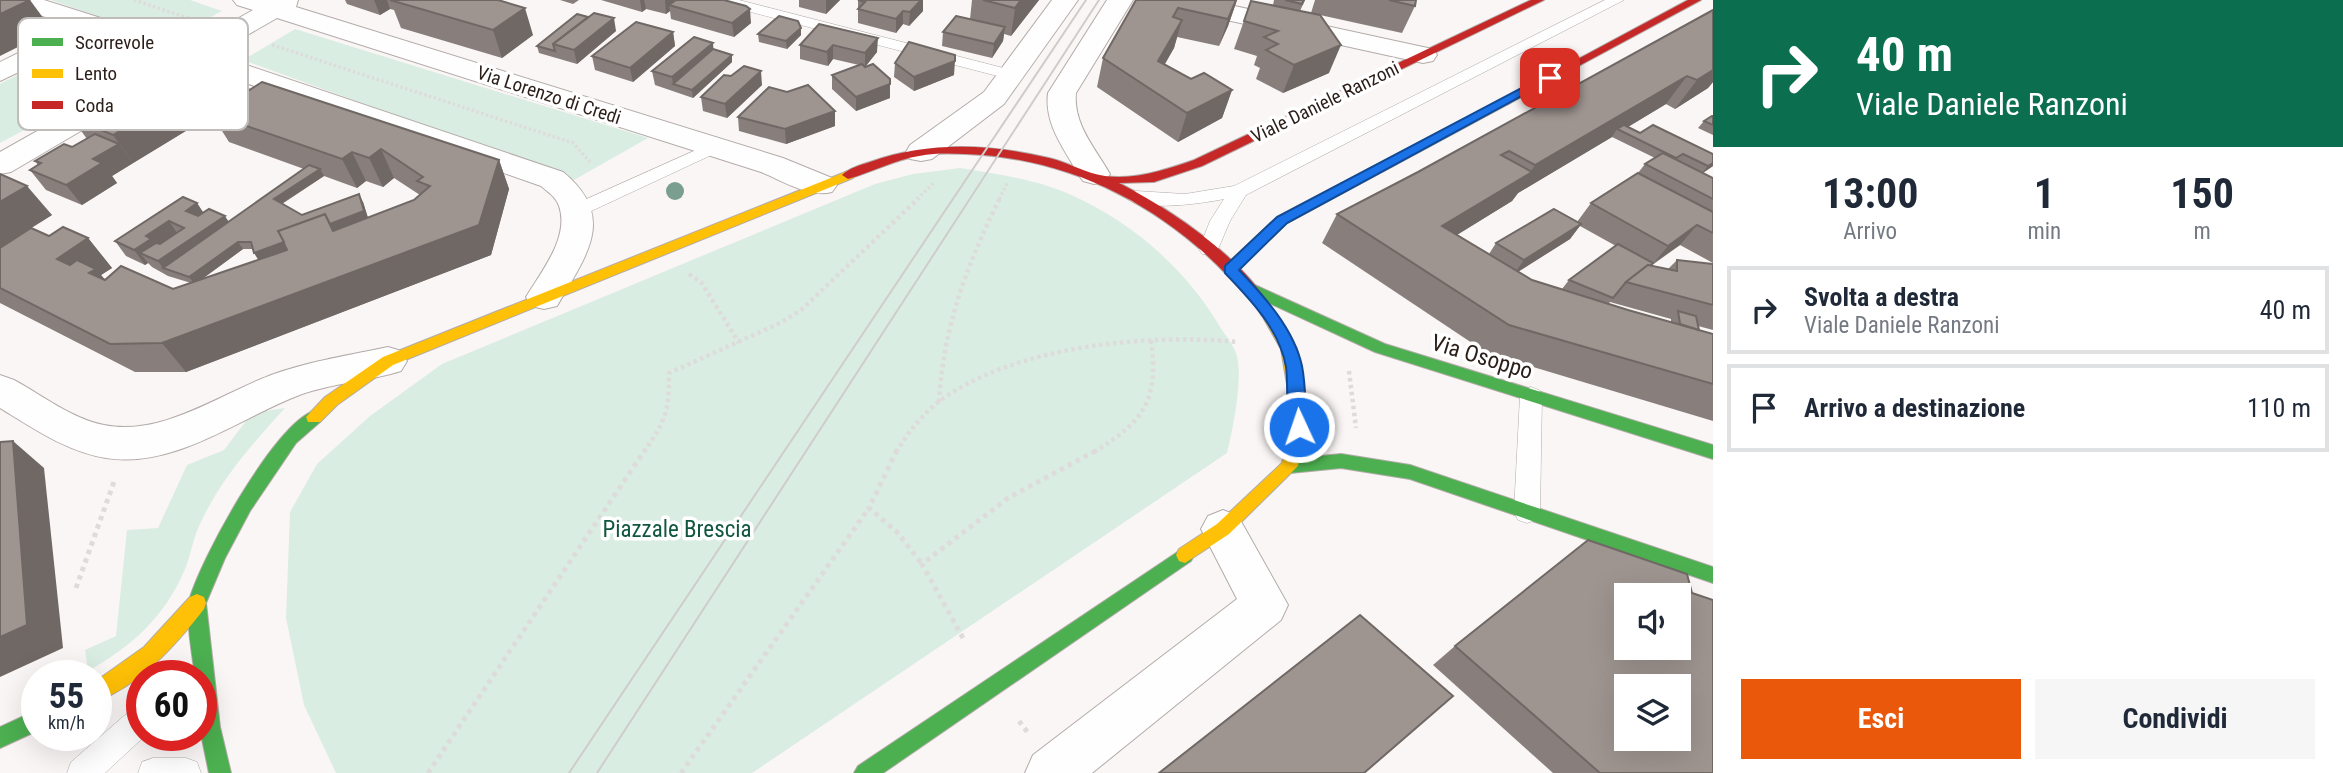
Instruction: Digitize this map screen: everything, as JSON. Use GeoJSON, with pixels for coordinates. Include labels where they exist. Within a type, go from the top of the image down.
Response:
{"type":"FeatureCollection","features":[{"type":"Feature","properties":{"kind":"main road","name":"Viale Daniele Ranzoni"},"geometry":{"type":"LineString","coordinates":[[1099,177],[1154,178],[1199,163],[1539,0]]}},
{"type":"Feature","properties":{"kind":"main road"},"geometry":{"type":"LineString","coordinates":[[1230,270],[1282,220],[1696,0]]}},
{"type":"Feature","properties":{"kind":"main road"},"geometry":{"type":"LineString","coordinates":[[112,681],[143,660],[176,631],[197,603],[217,555],[243,506],[290,438],[331,401],[388,361],[821,185],[921,152],[960,150],[1022,154],[1099,177],[1136,197],[1209,249],[1246,286],[1277,325],[1294,367],[1299,427],[1290,466],[1223,529],[865,773]]}},
{"type":"Feature","properties":{"kind":"main road","name":"Via Osoppo"},"geometry":{"type":"LineString","coordinates":[[1246,286],[1380,348],[1713,452]]}},
{"type":"Feature","properties":{"kind":"main road"},"geometry":{"type":"LineString","coordinates":[[1290,466],[1341,461],[1392,468],[1713,575]]}},
{"type":"Feature","properties":{"kind":"main road"},"geometry":{"type":"LineString","coordinates":[[195,660],[197,603]]}},
{"type":"Feature","properties":{"kind":"main road"},"geometry":{"type":"LineString","coordinates":[[0,737],[21,727]]}},
{"type":"Feature","properties":{"kind":"main road"},"geometry":{"type":"LineString","coordinates":[[215,751],[220,773]]}},
{"type":"Feature","properties":{"kind":"street"},"geometry":{"type":"LineString","coordinates":[[18,0],[74,18]]}},
{"type":"Feature","properties":{"kind":"street","name":"Via Lorenzo di Credi"},"geometry":{"type":"LineString","coordinates":[[246,0],[283,4],[772,165],[821,185]]}},
{"type":"Feature","properties":{"kind":"street"},"geometry":{"type":"LineString","coordinates":[[921,152],[994,99],[1065,0]]}},
{"type":"Feature","properties":{"kind":"street"},"geometry":{"type":"LineString","coordinates":[[1099,177],[1065,124],[1060,102],[1062,93],[1120,0]]}},
{"type":"Feature","properties":{"kind":"street"},"geometry":{"type":"LineString","coordinates":[[1172,0],[1423,55]]}},
{"type":"Feature","properties":{"kind":"street"},"geometry":{"type":"LineString","coordinates":[[248,23],[283,4]]}},
{"type":"Feature","properties":{"kind":"street"},"geometry":{"type":"LineString","coordinates":[[0,73],[18,64]]}},
{"type":"Feature","properties":{"kind":"street"},"geometry":{"type":"LineString","coordinates":[[248,75],[552,179],[566,188],[579,210],[577,230],[571,248],[544,297]]}},
{"type":"Feature","properties":{"kind":"street"},"geometry":{"type":"LineString","coordinates":[[0,165],[61,130]]}},
{"type":"Feature","properties":{"kind":"street"},"geometry":{"type":"LineString","coordinates":[[0,390],[77,432],[111,460],[129,443],[158,438],[288,384],[388,361]]}},
{"type":"Feature","properties":{"kind":"street"},"geometry":{"type":"LineString","coordinates":[[1051,773],[1265,605],[1223,529]]}},
{"type":"Feature","properties":{"kind":"lane"},"geometry":{"type":"LineString","coordinates":[[721,0],[1013,75]]}},
{"type":"Feature","properties":{"kind":"lane","name":"Viale Daniele Ranzoni"},"geometry":{"type":"LineString","coordinates":[[1136,197],[1185,200],[1239,191],[1617,0]]}},
{"type":"Feature","properties":{"kind":"lane"},"geometry":{"type":"LineString","coordinates":[[579,210],[714,147]]}},
{"type":"Feature","properties":{"kind":"lane"},"geometry":{"type":"LineString","coordinates":[[1209,249],[1220,221],[1239,191]]}},
{"type":"Feature","properties":{"kind":"lane"},"geometry":{"type":"LineString","coordinates":[[1527,512],[1531,396]]}},
{"type":"Feature","properties":{"kind":"lane"},"geometry":{"type":"LineString","coordinates":[[82,773],[126,733]]}},
{"type":"Feature","properties":{"kind":"lane"},"geometry":{"type":"LineString","coordinates":[[153,773],[186,773]]}},
{"type":"Feature","properties":{"kind":"path"},"geometry":{"type":"LineString","coordinates":[[134,0],[189,18]]}},
{"type":"Feature","properties":{"kind":"path"},"geometry":{"type":"LineString","coordinates":[[262,42],[573,143],[590,162]]}},
{"type":"Feature","properties":{"kind":"path"},"geometry":{"type":"LineString","coordinates":[[939,402],[939,366],[954,301],[1012,174]]}},
{"type":"Feature","properties":{"kind":"path"},"geometry":{"type":"LineString","coordinates":[[428,773],[661,427],[669,407],[669,373],[780,323],[801,310],[942,175]]}},
{"type":"Feature","properties":{"kind":"path"},"geometry":{"type":"LineString","coordinates":[[678,268],[701,282],[739,342]]}},
{"type":"Feature","properties":{"kind":"path"},"geometry":{"type":"LineString","coordinates":[[681,773],[869,508],[885,469],[908,432],[939,402],[982,379],[1022,363],[1067,351],[1151,340],[1192,338],[1238,342]]}},
{"type":"Feature","properties":{"kind":"path"},"geometry":{"type":"LineString","coordinates":[[922,564],[1020,491],[1101,449],[1127,430],[1143,411],[1155,388],[1157,361],[1151,340]]}},
{"type":"Feature","properties":{"kind":"path"},"geometry":{"type":"LineString","coordinates":[[1347,358],[1357,436]]}},
{"type":"Feature","properties":{"kind":"path"},"geometry":{"type":"LineString","coordinates":[[76,588],[111,460]]}},
{"type":"Feature","properties":{"kind":"path"},"geometry":{"type":"LineString","coordinates":[[869,508],[897,532],[922,564],[963,638]]}},
{"type":"Feature","properties":{"kind":"green space"},"geometry":{"type":"Polygon","coordinates":[[[51,0],[190,0],[222,11],[209,18],[102,18],[51,0]]]}},
{"type":"Feature","properties":{"kind":"green space"},"geometry":{"type":"Polygon","coordinates":[[[295,29],[648,138],[574,180],[248,62],[248,57],[295,29]]]}},
{"type":"Feature","properties":{"kind":"green space"},"geometry":{"type":"Polygon","coordinates":[[[18,75],[18,130],[24,130],[0,143],[0,84],[18,75]]]}},
{"type":"Feature","properties":{"kind":"green space","name":"Piazzale Brescia"},"geometry":{"type":"Polygon","coordinates":[[[960,168],[1030,181],[1093,205],[1136,234],[1175,268],[1208,308],[1236,353],[1238,388],[1227,453],[752,773],[336,773],[304,705],[286,618],[290,512],[317,464],[370,416],[442,364],[875,184],[913,174],[960,168]]]}},
{"type":"Feature","properties":{"kind":"green space"},"geometry":{"type":"Polygon","coordinates":[[[285,408],[249,448],[217,492],[198,529],[187,564],[168,602],[146,629],[119,651],[105,660],[86,660],[85,650],[116,636],[127,530],[158,528],[187,465],[224,450],[252,413],[285,408]]]}},
{"type":"Feature","properties":{"kind":"building"},"geometry":{"type":"Polygon","coordinates":[[[0,0],[30,0],[0,14],[0,0]]]}},
{"type":"Feature","properties":{"kind":"building"},"geometry":{"type":"Polygon","coordinates":[[[390,0],[498,0],[525,8],[493,30],[390,0]]]}},
{"type":"Feature","properties":{"kind":"building"},"geometry":{"type":"Polygon","coordinates":[[[676,0],[724,0],[750,9],[732,23],[669,5],[676,0]]]}},
{"type":"Feature","properties":{"kind":"building"},"geometry":{"type":"Polygon","coordinates":[[[858,0],[921,0],[910,12],[903,11],[896,19],[858,9],[865,2],[858,0]]]}},
{"type":"Feature","properties":{"kind":"building"},"geometry":{"type":"Polygon","coordinates":[[[983,0],[1021,0],[1015,8],[983,0]]]}},
{"type":"Feature","properties":{"kind":"building"},"geometry":{"type":"Polygon","coordinates":[[[1136,0],[1236,0],[1228,19],[1178,8],[1173,17],[1182,20],[1158,61],[1191,79],[1204,73],[1232,90],[1187,113],[1103,58],[1136,0]]]}},
{"type":"Feature","properties":{"kind":"building"},"geometry":{"type":"Polygon","coordinates":[[[1285,0],[1304,0],[1302,4],[1285,0]]]}},
{"type":"Feature","properties":{"kind":"building"},"geometry":{"type":"Polygon","coordinates":[[[1389,0],[1416,0],[1415,6],[1389,0]]]}},
{"type":"Feature","properties":{"kind":"building"},"geometry":{"type":"Polygon","coordinates":[[[1251,1],[1320,15],[1341,45],[1294,65],[1266,50],[1278,44],[1264,37],[1278,31],[1244,21],[1251,1]]]}},
{"type":"Feature","properties":{"kind":"building"},"geometry":{"type":"Polygon","coordinates":[[[1713,10],[1713,70],[1697,80],[1687,76],[1535,165],[1509,151],[1501,155],[1532,172],[1442,226],[1532,280],[1713,334],[1713,384],[1509,325],[1337,214],[1418,172],[1713,10]]]}},
{"type":"Feature","properties":{"kind":"building"},"geometry":{"type":"Polygon","coordinates":[[[594,13],[614,18],[574,50],[553,44],[594,13]]]}},
{"type":"Feature","properties":{"kind":"building"},"geometry":{"type":"Polygon","coordinates":[[[577,14],[588,17],[553,44],[555,51],[537,46],[577,14]]]}},
{"type":"Feature","properties":{"kind":"building"},"geometry":{"type":"Polygon","coordinates":[[[779,16],[798,21],[801,28],[786,41],[758,34],[779,16]]]}},
{"type":"Feature","properties":{"kind":"building"},"geometry":{"type":"Polygon","coordinates":[[[956,16],[1005,27],[994,44],[943,32],[956,16]]]}},
{"type":"Feature","properties":{"kind":"building"},"geometry":{"type":"Polygon","coordinates":[[[636,22],[673,32],[630,68],[592,56],[636,22]]]}},
{"type":"Feature","properties":{"kind":"building"},"geometry":{"type":"Polygon","coordinates":[[[819,24],[878,38],[865,53],[833,45],[827,52],[800,45],[819,24]]]}},
{"type":"Feature","properties":{"kind":"building"},"geometry":{"type":"Polygon","coordinates":[[[694,37],[713,43],[672,77],[652,71],[694,37]]]}},
{"type":"Feature","properties":{"kind":"building"},"geometry":{"type":"Polygon","coordinates":[[[909,42],[955,55],[955,61],[914,77],[895,63],[909,42]]]}},
{"type":"Feature","properties":{"kind":"building"},"geometry":{"type":"Polygon","coordinates":[[[713,49],[732,55],[692,90],[673,84],[713,49]]]}},
{"type":"Feature","properties":{"kind":"building"},"geometry":{"type":"Polygon","coordinates":[[[862,64],[865,67],[873,64],[890,79],[890,84],[856,97],[832,75],[862,64]]]}},
{"type":"Feature","properties":{"kind":"building"},"geometry":{"type":"Polygon","coordinates":[[[744,66],[761,71],[725,104],[701,97],[724,75],[731,76],[744,66]]]}},
{"type":"Feature","properties":{"kind":"building"},"geometry":{"type":"Polygon","coordinates":[[[262,82],[499,160],[479,225],[162,343],[110,344],[0,288],[0,248],[31,228],[49,236],[63,227],[88,238],[57,259],[70,265],[77,260],[96,269],[89,273],[105,280],[121,266],[173,289],[287,250],[278,231],[325,214],[333,231],[414,200],[430,186],[417,181],[423,177],[381,149],[369,158],[352,152],[342,159],[248,126],[248,91],[262,82]]]}},
{"type":"Feature","properties":{"kind":"building"},"geometry":{"type":"Polygon","coordinates":[[[808,85],[835,111],[785,129],[738,117],[769,87],[787,92],[808,85]]]}},
{"type":"Feature","properties":{"kind":"building"},"geometry":{"type":"Polygon","coordinates":[[[1713,116],[1713,125],[1704,121],[1713,116]]]}},
{"type":"Feature","properties":{"kind":"building"},"geometry":{"type":"Polygon","coordinates":[[[1624,125],[1640,133],[1653,125],[1713,154],[1713,163],[1708,166],[1683,154],[1676,158],[1617,129],[1624,125]]]}},
{"type":"Feature","properties":{"kind":"building"},"geometry":{"type":"Polygon","coordinates":[[[101,130],[121,130],[113,135],[101,130]]]}},
{"type":"Feature","properties":{"kind":"building"},"geometry":{"type":"Polygon","coordinates":[[[95,134],[119,144],[93,159],[102,163],[66,185],[30,170],[41,163],[35,161],[64,144],[72,147],[95,134]]]}},
{"type":"Feature","properties":{"kind":"building"},"geometry":{"type":"Polygon","coordinates":[[[1663,153],[1713,178],[1713,199],[1645,164],[1663,153]]]}},
{"type":"Feature","properties":{"kind":"building"},"geometry":{"type":"Polygon","coordinates":[[[309,165],[320,169],[274,199],[302,215],[359,194],[364,211],[330,224],[325,214],[278,231],[284,242],[254,253],[251,242],[238,242],[189,277],[163,268],[309,165]]]}},
{"type":"Feature","properties":{"kind":"building"},"geometry":{"type":"Polygon","coordinates":[[[1638,173],[1713,212],[1713,233],[1697,225],[1668,246],[1591,203],[1638,173]]]}},
{"type":"Feature","properties":{"kind":"building"},"geometry":{"type":"Polygon","coordinates":[[[0,174],[27,186],[0,202],[0,174]]]}},
{"type":"Feature","properties":{"kind":"building"},"geometry":{"type":"Polygon","coordinates":[[[183,197],[197,203],[186,211],[198,216],[209,209],[225,216],[158,261],[140,253],[184,228],[169,221],[146,236],[151,239],[134,250],[115,241],[183,197]]]}},
{"type":"Feature","properties":{"kind":"building"},"geometry":{"type":"Polygon","coordinates":[[[1554,209],[1581,224],[1524,260],[1496,243],[1554,209]]]}},
{"type":"Feature","properties":{"kind":"building"},"geometry":{"type":"Polygon","coordinates":[[[1618,244],[1653,263],[1626,282],[1613,298],[1569,280],[1618,244]]]}},
{"type":"Feature","properties":{"kind":"building"},"geometry":{"type":"Polygon","coordinates":[[[1677,260],[1713,264],[1713,305],[1626,282],[1648,265],[1677,271],[1677,260]]]}},
{"type":"Feature","properties":{"kind":"building"},"geometry":{"type":"Polygon","coordinates":[[[1678,311],[1696,316],[1699,330],[1680,324],[1678,311]]]}},
{"type":"Feature","properties":{"kind":"building"},"geometry":{"type":"Polygon","coordinates":[[[13,441],[27,625],[0,637],[0,442],[13,441]]]}},
{"type":"Feature","properties":{"kind":"building"},"geometry":{"type":"Polygon","coordinates":[[[1588,540],[1687,574],[1689,583],[1614,583],[1614,660],[1691,660],[1691,589],[1692,593],[1713,600],[1713,773],[1600,773],[1455,646],[1588,540]]]}},
{"type":"Feature","properties":{"kind":"building"},"geometry":{"type":"Polygon","coordinates":[[[1360,615],[1453,696],[1364,773],[1159,773],[1360,615]]]}},
{"type":"Feature","properties":{"kind":"tram line"},"geometry":{"type":"LineString","coordinates":[[569,773],[1086,0]]}},
{"type":"Feature","properties":{"kind":"tram line"},"geometry":{"type":"LineString","coordinates":[[597,773],[1099,0]]}},
{"type":"Feature","properties":{"kind":"traffic: fast"},"geometry":{"type":"LineString","coordinates":[[1230,269],[1282,220],[1506,101]]}},
{"type":"Feature","properties":{"kind":"traffic: fast"},"geometry":{"type":"LineString","coordinates":[[1246,286],[1380,348],[1713,452]]}},
{"type":"Feature","properties":{"kind":"traffic: fast"},"geometry":{"type":"LineString","coordinates":[[220,773],[210,727],[197,603],[217,555],[244,506],[290,438],[314,417]]}},
{"type":"Feature","properties":{"kind":"traffic: fast"},"geometry":{"type":"LineString","coordinates":[[1290,466],[1341,461],[1410,472],[1713,575]]}},
{"type":"Feature","properties":{"kind":"traffic: fast"},"geometry":{"type":"LineString","coordinates":[[865,773],[1185,555]]}},
{"type":"Feature","properties":{"kind":"traffic: fast"},"geometry":{"type":"LineString","coordinates":[[0,738],[21,728]]}},
{"type":"Feature","properties":{"kind":"traffic: slow"},"geometry":{"type":"LineString","coordinates":[[314,417],[331,401],[388,361],[848,175]]}},
{"type":"Feature","properties":{"kind":"traffic: slow"},"geometry":{"type":"LineString","coordinates":[[1185,555],[1223,529],[1290,466],[1299,427],[1297,396],[1289,349],[1267,312]]}},
{"type":"Feature","properties":{"kind":"traffic: slow"},"geometry":{"type":"LineString","coordinates":[[112,683],[151,654],[197,603]]}},
{"type":"Feature","properties":{"kind":"traffic: jam"},"geometry":{"type":"LineString","coordinates":[[1105,180],[1154,178],[1198,163],[1539,0]]}},
{"type":"Feature","properties":{"kind":"traffic: jam"},"geometry":{"type":"LineString","coordinates":[[1506,101],[1696,0]]}},
{"type":"Feature","properties":{"kind":"traffic: jam"},"geometry":{"type":"LineString","coordinates":[[848,175],[910,154],[945,150],[1019,155],[1078,170],[1133,195],[1184,229],[1209,249],[1261,302],[1267,312]]}},
{"type":"Feature","properties":{"kind":"route"},"geometry":{"type":"LineString","coordinates":[[1299,427],[1294,367],[1289,349],[1261,302],[1230,270],[1282,220],[1550,78]]}}]}
